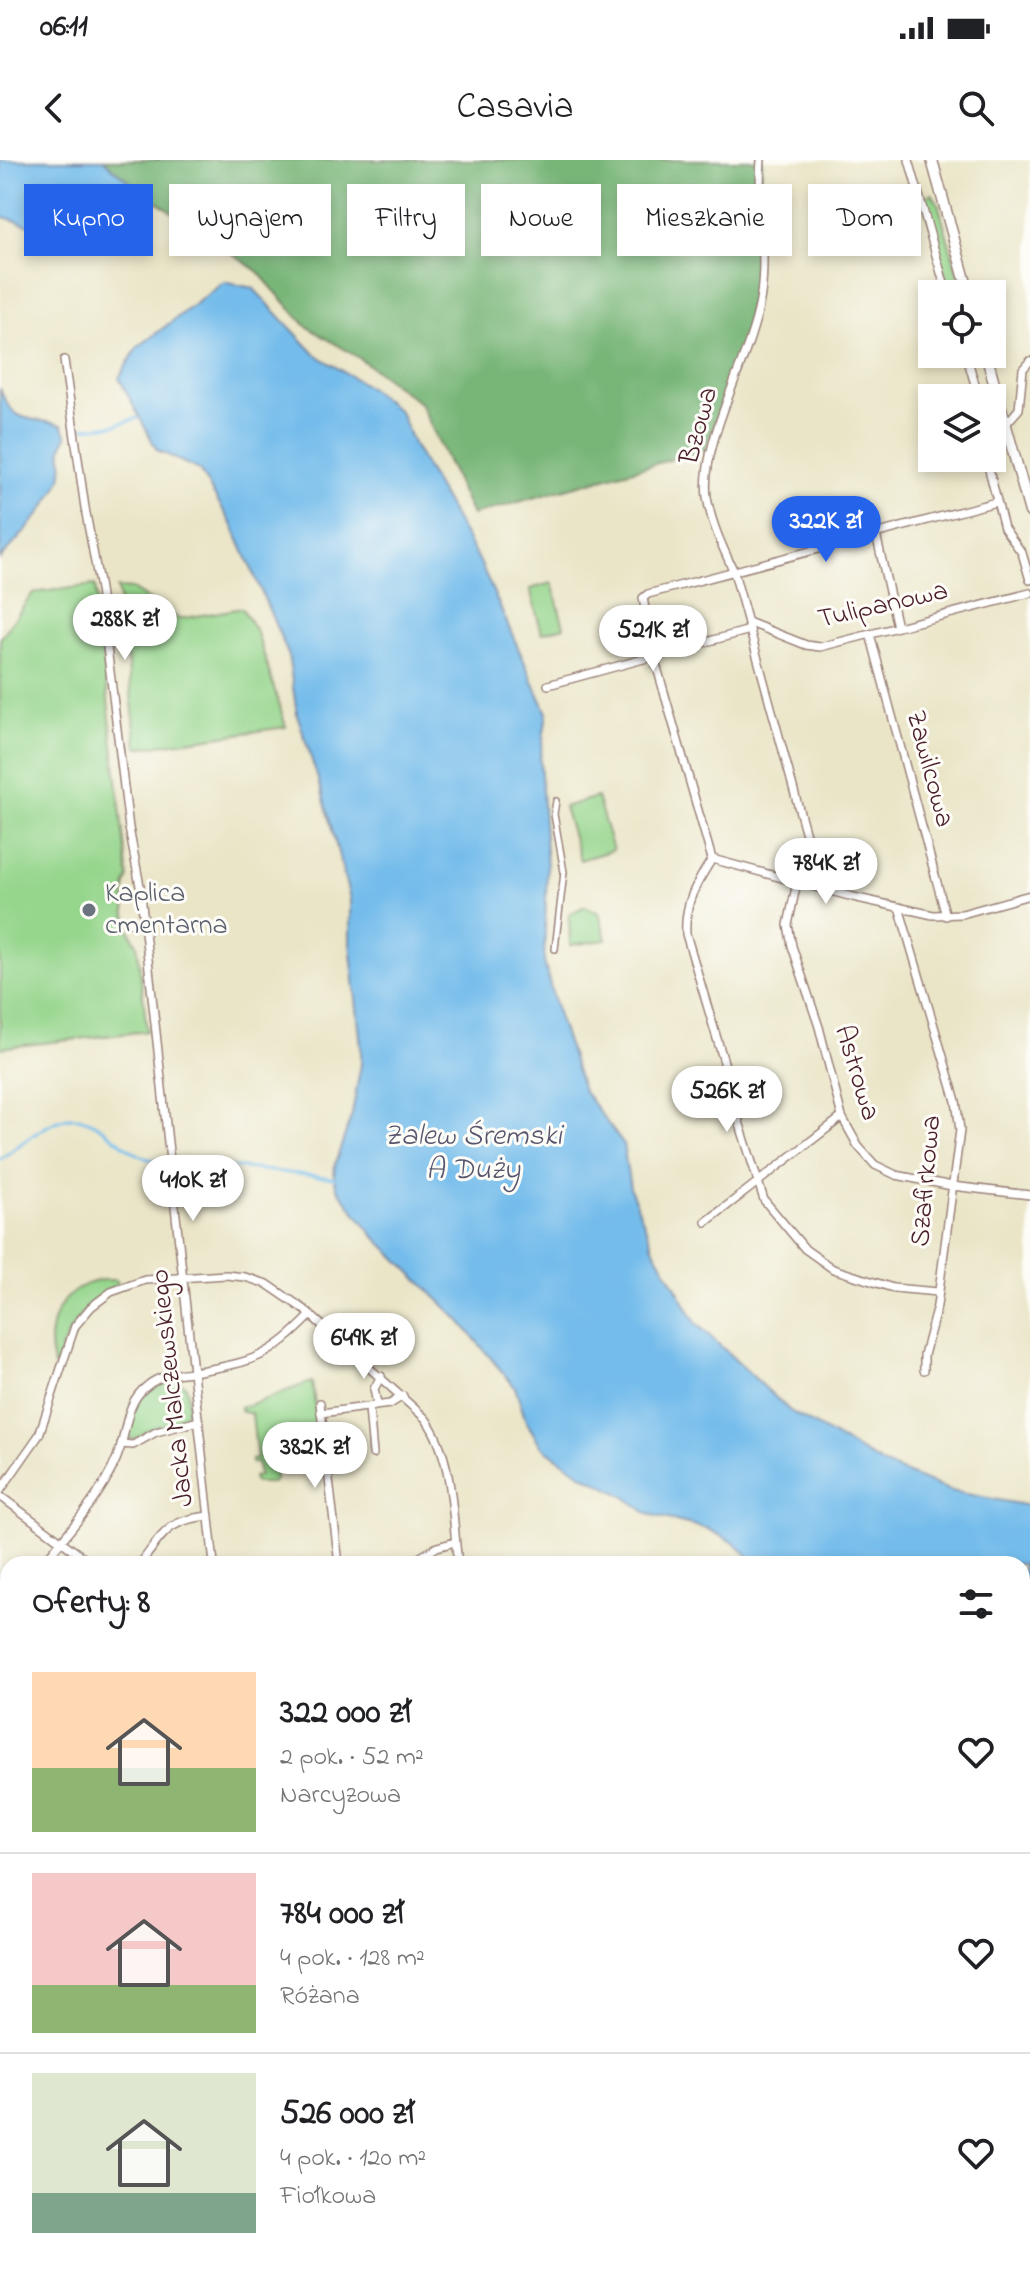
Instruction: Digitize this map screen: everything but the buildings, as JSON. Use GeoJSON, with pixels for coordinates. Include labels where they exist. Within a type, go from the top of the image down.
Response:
{"type":"FeatureCollection","features":[{"type":"Feature","properties":{"kind":"main road"},"geometry":{"type":"LineString","coordinates":[[932,160],[965,280]]}},
{"type":"Feature","properties":{"kind":"main road"},"geometry":{"type":"LineString","coordinates":[[1006,424],[1030,512]]}},
{"type":"Feature","properties":{"kind":"street","name":"Bzowa"},"geometry":{"type":"LineString","coordinates":[[761,160],[763,247],[760,302],[707,474],[711,513],[734,572],[808,842],[807,866],[797,882]]}},
{"type":"Feature","properties":{"kind":"street"},"geometry":{"type":"LineString","coordinates":[[909,160],[943,280]]}},
{"type":"Feature","properties":{"kind":"street","name":"Jacka Malczewskiego"},"geometry":{"type":"LineString","coordinates":[[64,360],[100,589],[144,922],[213,1556]]}},
{"type":"Feature","properties":{"kind":"street"},"geometry":{"type":"LineString","coordinates":[[1006,424],[1019,409],[1023,369],[1030,361]]}},
{"type":"Feature","properties":{"kind":"street"},"geometry":{"type":"LineString","coordinates":[[989,472],[1004,528],[1022,553],[1030,580]]}},
{"type":"Feature","properties":{"kind":"street"},"geometry":{"type":"LineString","coordinates":[[938,1292],[893,1288],[833,1269],[792,1236],[764,1200],[686,934],[685,916],[690,897],[712,859],[654,657],[643,598],[648,594],[996,502]]}},
{"type":"Feature","properties":{"kind":"street"},"geometry":{"type":"LineString","coordinates":[[876,534],[897,627]]}},
{"type":"Feature","properties":{"kind":"street","name":"Tulipanowa"},"geometry":{"type":"LineString","coordinates":[[749,626],[820,647],[1030,593]]}},
{"type":"Feature","properties":{"kind":"street"},"geometry":{"type":"LineString","coordinates":[[548,685],[654,657],[749,626]]}},
{"type":"Feature","properties":{"kind":"street","name":"Zawilcowa"},"geometry":{"type":"LineString","coordinates":[[870,634],[946,916]]}},
{"type":"Feature","properties":{"kind":"street"},"geometry":{"type":"LineString","coordinates":[[555,949],[564,872],[554,814],[556,801]]}},
{"type":"Feature","properties":{"kind":"street"},"geometry":{"type":"LineString","coordinates":[[712,859],[946,916],[1030,895]]}},
{"type":"Feature","properties":{"kind":"street","name":"Astrowa"},"geometry":{"type":"LineString","coordinates":[[797,882],[788,925],[792,946],[819,1027],[842,1117],[858,1146],[875,1165],[896,1175],[952,1186],[1030,1195]]}},
{"type":"Feature","properties":{"kind":"street","name":"Szafirkowa"},"geometry":{"type":"LineString","coordinates":[[899,907],[956,1101],[960,1130],[937,1306],[924,1355],[924,1370]]}},
{"type":"Feature","properties":{"kind":"street"},"geometry":{"type":"LineString","coordinates":[[129,923],[144,922]]}},
{"type":"Feature","properties":{"kind":"street"},"geometry":{"type":"LineString","coordinates":[[706,1222],[842,1117]]}},
{"type":"Feature","properties":{"kind":"street"},"geometry":{"type":"LineString","coordinates":[[82,1556],[0,1494],[39,1435],[69,1340],[85,1314],[104,1296],[123,1286],[145,1280],[226,1275],[253,1278],[280,1291],[381,1376],[425,1418],[437,1439],[447,1474],[457,1556]]}},
{"type":"Feature","properties":{"kind":"street"},"geometry":{"type":"LineString","coordinates":[[49,1556],[106,1481],[121,1444],[131,1405],[142,1390],[162,1377],[246,1362],[265,1355],[283,1343],[311,1315]]}},
{"type":"Feature","properties":{"kind":"street"},"geometry":{"type":"LineString","coordinates":[[373,1454],[374,1389],[381,1376]]}},
{"type":"Feature","properties":{"kind":"street"},"geometry":{"type":"LineString","coordinates":[[321,1413],[393,1403],[403,1396]]}},
{"type":"Feature","properties":{"kind":"street"},"geometry":{"type":"LineString","coordinates":[[320,1403],[338,1556]]}},
{"type":"Feature","properties":{"kind":"street"},"geometry":{"type":"LineString","coordinates":[[121,1444],[133,1445],[156,1432],[199,1421]]}},
{"type":"Feature","properties":{"kind":"street"},"geometry":{"type":"LineString","coordinates":[[147,1556],[172,1525],[209,1516]]}},
{"type":"Feature","properties":{"kind":"street"},"geometry":{"type":"LineString","coordinates":[[422,1556],[437,1547],[455,1542]]}},
{"type":"Feature","properties":{"kind":"green space"},"geometry":{"type":"Polygon","coordinates":[[[103,160],[762,160],[761,184],[617,184],[617,256],[757,256],[741,350],[705,450],[472,515],[421,404],[359,358],[306,326],[257,271],[235,256],[331,256],[331,184],[169,184],[169,210],[153,199],[153,184],[132,184],[103,160]]]}},
{"type":"Feature","properties":{"kind":"green space"},"geometry":{"type":"Polygon","coordinates":[[[932,193],[938,203],[959,280],[946,280],[925,206],[926,197],[932,193]]]}},
{"type":"Feature","properties":{"kind":"green space"},"geometry":{"type":"Polygon","coordinates":[[[552,583],[564,627],[542,633],[530,589],[552,583]]]}},
{"type":"Feature","properties":{"kind":"green space"},"geometry":{"type":"Polygon","coordinates":[[[95,585],[128,878],[126,912],[137,944],[147,1031],[0,1048],[0,639],[33,593],[95,585]]]}},
{"type":"Feature","properties":{"kind":"green space"},"geometry":{"type":"Polygon","coordinates":[[[117,588],[132,589],[179,619],[242,608],[257,633],[286,727],[137,748],[117,588]]]}},
{"type":"Feature","properties":{"kind":"green space"},"geometry":{"type":"Polygon","coordinates":[[[597,797],[613,850],[580,860],[564,807],[597,797]]]}},
{"type":"Feature","properties":{"kind":"green space"},"geometry":{"type":"Polygon","coordinates":[[[585,906],[599,913],[606,940],[570,945],[569,914],[585,906]]]}},
{"type":"Feature","properties":{"kind":"green space"},"geometry":{"type":"Polygon","coordinates":[[[103,1280],[116,1280],[118,1283],[79,1317],[54,1366],[50,1337],[58,1311],[76,1290],[103,1280]]]}},
{"type":"Feature","properties":{"kind":"green space"},"geometry":{"type":"Polygon","coordinates":[[[177,1378],[187,1388],[186,1413],[130,1440],[130,1419],[140,1400],[157,1386],[177,1378]]]}},
{"type":"Feature","properties":{"kind":"green space"},"geometry":{"type":"Polygon","coordinates":[[[312,1382],[322,1461],[300,1464],[301,1446],[298,1446],[297,1439],[279,1440],[279,1446],[273,1447],[275,1480],[272,1483],[255,1483],[253,1477],[259,1476],[257,1463],[251,1463],[251,1460],[257,1459],[252,1414],[240,1411],[240,1407],[312,1382]]]}},
{"type":"Feature","properties":{"kind":"water"},"geometry":{"type":"Polygon","coordinates":[[[0,160],[103,160],[132,184],[24,184],[24,223],[0,216],[0,160]]]}},
{"type":"Feature","properties":{"kind":"water","name":"Zalew Śremski A Duży"},"geometry":{"type":"Polygon","coordinates":[[[224,282],[253,288],[315,354],[368,387],[400,412],[414,446],[480,562],[547,713],[540,759],[547,868],[544,962],[583,1090],[623,1144],[630,1188],[655,1251],[696,1323],[790,1411],[885,1465],[951,1491],[1030,1506],[1030,1556],[748,1556],[735,1543],[708,1529],[648,1514],[542,1447],[526,1421],[515,1387],[459,1320],[372,1234],[337,1188],[335,1164],[352,1114],[361,1064],[350,943],[350,899],[323,795],[297,714],[288,654],[233,526],[199,470],[157,450],[119,378],[137,348],[224,282]]]}},
{"type":"Feature","properties":{"kind":"water"},"geometry":{"type":"Polygon","coordinates":[[[0,388],[17,414],[62,425],[67,436],[62,448],[62,472],[57,488],[0,559],[0,388]]]}},
{"type":"Feature","properties":{"kind":"waterway"},"geometry":{"type":"LineString","coordinates":[[83,428],[115,425],[138,418]]}},
{"type":"Feature","properties":{"kind":"waterway"},"geometry":{"type":"LineString","coordinates":[[0,1159],[43,1129],[72,1118],[85,1120],[133,1152],[159,1161]]}},
{"type":"Feature","properties":{"kind":"waterway"},"geometry":{"type":"LineString","coordinates":[[179,1163],[334,1178]]}},
{"type":"Feature","properties":{"kind":"place","name":"Kaplica cmentarna"},"geometry":{"type":"Point","coordinates":[89,910]}}]}
